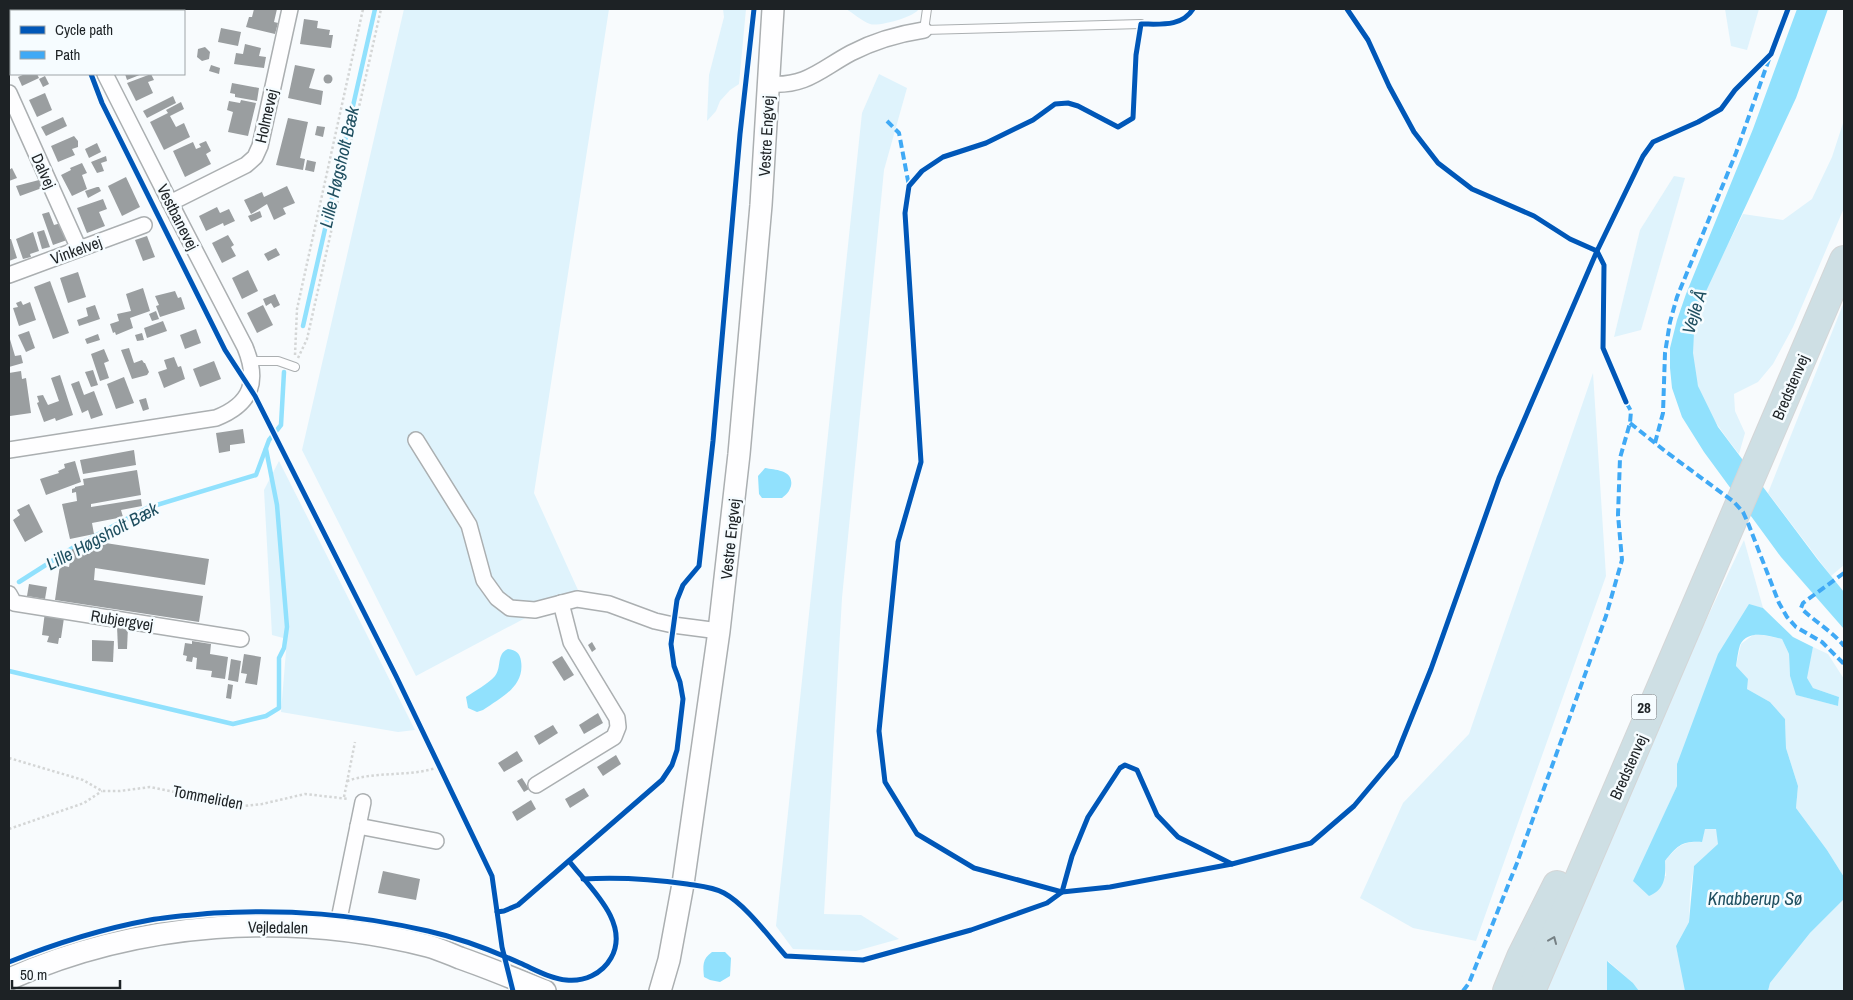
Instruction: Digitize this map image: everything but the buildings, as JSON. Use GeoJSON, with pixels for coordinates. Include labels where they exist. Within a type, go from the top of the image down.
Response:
{"type":"FeatureCollection","features":[{"type":"Feature","properties":{"kind":"highway","name":"Bredstenvej"},"geometry":{"type":"LineString","coordinates":[[1531,991],[1844,260]]}},
{"type":"Feature","properties":{"kind":"highway","name":"Bredstenvej"},"geometry":{"type":"LineString","coordinates":[[1507,991],[1521,957],[1723,541]]}},
{"type":"Feature","properties":{"kind":"highway","name":"Bredstenvej"},"geometry":{"type":"LineString","coordinates":[[1495,991],[1521,957]]}},
{"type":"Feature","properties":{"kind":"street","name":"Holmevej"},"geometry":{"type":"LineString","coordinates":[[170,202],[246,165],[255,157],[260,146],[290,9]]}},
{"type":"Feature","properties":{"kind":"street","name":"Vestre Engvej"},"geometry":{"type":"LineString","coordinates":[[660,991],[669,960],[683,884],[720,631],[740,444],[762,205],[773,9]]}},
{"type":"Feature","properties":{"kind":"street","name":"Vestre Engvej"},"geometry":{"type":"LineString","coordinates":[[769,84],[799,82],[820,73],[851,53],[894,35],[924,30]]}},
{"type":"Feature","properties":{"kind":"street","name":"Vestbanevej"},"geometry":{"type":"LineString","coordinates":[[9,450],[216,418],[231,412],[242,402],[250,389],[253,376],[251,361],[106,75]]}},
{"type":"Feature","properties":{"kind":"street","name":"Dalvej"},"geometry":{"type":"LineString","coordinates":[[9,93],[79,249]]}},
{"type":"Feature","properties":{"kind":"street","name":"Vinkelvej"},"geometry":{"type":"LineString","coordinates":[[9,275],[144,225]]}},
{"type":"Feature","properties":{"kind":"street"},"geometry":{"type":"LineString","coordinates":[[416,440],[470,525],[484,580],[497,598],[510,608],[535,610],[578,599],[601,603],[655,621],[720,631]]}},
{"type":"Feature","properties":{"kind":"street","name":"Rubjergvej"},"geometry":{"type":"LineString","coordinates":[[9,594],[14,603],[241,639]]}},
{"type":"Feature","properties":{"kind":"street"},"geometry":{"type":"LineString","coordinates":[[536,785],[614,737],[618,727],[617,718],[571,642],[561,603]]}},
{"type":"Feature","properties":{"kind":"street"},"geometry":{"type":"LineString","coordinates":[[337,929],[363,802]]}},
{"type":"Feature","properties":{"kind":"street"},"geometry":{"type":"LineString","coordinates":[[358,826],[436,841]]}},
{"type":"Feature","properties":{"kind":"street","name":"Vejledalen"},"geometry":{"type":"LineString","coordinates":[[9,979],[36,966],[86,950],[150,935],[202,929],[267,925],[337,929],[429,946],[545,991]]}},
{"type":"Feature","properties":{"kind":"lane"},"geometry":{"type":"LineString","coordinates":[[924,30],[927,9]]}},
{"type":"Feature","properties":{"kind":"lane","name":"Vestre Engvej"},"geometry":{"type":"LineString","coordinates":[[924,30],[1140,24]]}},
{"type":"Feature","properties":{"kind":"lane"},"geometry":{"type":"LineString","coordinates":[[251,361],[278,361],[294,367]]}},
{"type":"Feature","properties":{"kind":"path"},"geometry":{"type":"LineString","coordinates":[[294,367],[297,309],[363,9]]}},
{"type":"Feature","properties":{"kind":"path"},"geometry":{"type":"LineString","coordinates":[[294,367],[306,339],[381,9]]}},
{"type":"Feature","properties":{"kind":"path"},"geometry":{"type":"LineString","coordinates":[[344,797],[355,742]]}},
{"type":"Feature","properties":{"kind":"path"},"geometry":{"type":"LineString","coordinates":[[347,780],[362,776],[420,773],[436,768]]}},
{"type":"Feature","properties":{"kind":"path"},"geometry":{"type":"LineString","coordinates":[[9,829],[84,803],[102,791]]}},
{"type":"Feature","properties":{"kind":"shaded area"},"geometry":{"type":"Polygon","coordinates":[[[404,9],[609,9],[534,493],[578,590],[416,676],[302,450],[404,9]]]}},
{"type":"Feature","properties":{"kind":"shaded area"},"geometry":{"type":"Polygon","coordinates":[[[723,9],[746,9],[739,84],[730,90],[720,101],[716,111],[707,121],[709,75],[724,17],[723,9]]]}},
{"type":"Feature","properties":{"kind":"shaded area"},"geometry":{"type":"Polygon","coordinates":[[[846,9],[919,9],[904,18],[874,25],[867,23],[846,9]]]}},
{"type":"Feature","properties":{"kind":"shaded area"},"geometry":{"type":"Polygon","coordinates":[[[1725,9],[1759,9],[1747,50],[1731,46],[1725,9]]]}},
{"type":"Feature","properties":{"kind":"shaded area"},"geometry":{"type":"Polygon","coordinates":[[[879,74],[907,88],[884,170],[842,598],[824,914],[861,915],[899,939],[856,951],[793,949],[776,926],[862,113],[879,74]]]}},
{"type":"Feature","properties":{"kind":"shaded area"},"geometry":{"type":"Polygon","coordinates":[[[1844,120],[1844,208],[1793,327],[1773,364],[1758,382],[1734,394],[1735,411],[1745,433],[1739,454],[1721,430],[1701,396],[1693,364],[1693,341],[1697,319],[1713,276],[1743,214],[1783,220],[1812,199],[1832,157],[1844,120]]]}},
{"type":"Feature","properties":{"kind":"shaded area"},"geometry":{"type":"Polygon","coordinates":[[[1674,176],[1685,178],[1641,330],[1614,337],[1640,230],[1674,176]]]}},
{"type":"Feature","properties":{"kind":"shaded area"},"geometry":{"type":"Polygon","coordinates":[[[1844,302],[1844,565],[1831,576],[1768,493],[1844,302]]]}},
{"type":"Feature","properties":{"kind":"shaded area"},"geometry":{"type":"Polygon","coordinates":[[[1593,373],[1606,576],[1476,941],[1413,928],[1360,898],[1403,803],[1469,734],[1593,373]]]}},
{"type":"Feature","properties":{"kind":"shaded area"},"geometry":{"type":"Polygon","coordinates":[[[279,461],[415,730],[398,732],[281,712],[287,639],[272,635],[264,490],[279,461]]]}},
{"type":"Feature","properties":{"kind":"shaded area"},"geometry":{"type":"Polygon","coordinates":[[[1744,540],[1763,608],[1749,605],[1677,764],[1677,786],[1634,881],[1666,876],[1665,861],[1673,852],[1689,842],[1701,842],[1705,829],[1716,829],[1719,844],[1694,866],[1689,922],[1676,946],[1686,990],[1639,991],[1633,983],[1608,961],[1607,991],[1540,991],[1630,781],[1744,540]]]}},
{"type":"Feature","properties":{"kind":"shaded area"},"geometry":{"type":"Polygon","coordinates":[[[1753,635],[1782,639],[1789,654],[1790,676],[1797,695],[1838,706],[1839,697],[1813,688],[1806,678],[1813,647],[1828,654],[1844,679],[1844,877],[1796,808],[1798,786],[1786,748],[1785,719],[1770,702],[1747,689],[1736,666],[1741,644],[1753,635]]]}},
{"type":"Feature","properties":{"kind":"shaded area"},"geometry":{"type":"Polygon","coordinates":[[[1844,899],[1844,991],[1768,991],[1770,983],[1810,933],[1844,899]]]}},
{"type":"Feature","properties":{"kind":"water","name":"Vejle Å"},"geometry":{"type":"Polygon","coordinates":[[[1797,9],[1828,9],[1796,98],[1702,300],[1696,318],[1693,353],[1698,386],[1718,427],[1844,592],[1844,629],[1781,557],[1704,452],[1682,417],[1672,388],[1670,368],[1670,348],[1686,294],[1753,129],[1797,9]]]}},
{"type":"Feature","properties":{"kind":"water"},"geometry":{"type":"Polygon","coordinates":[[[765,468],[779,470],[790,477],[791,486],[788,493],[782,498],[762,498],[759,494],[758,476],[765,468]]]}},
{"type":"Feature","properties":{"kind":"water","name":"Knabberup Sø"},"geometry":{"type":"Polygon","coordinates":[[[1749,604],[1763,608],[1793,637],[1813,647],[1807,678],[1813,688],[1839,697],[1838,706],[1796,695],[1790,676],[1789,654],[1782,639],[1765,635],[1753,635],[1744,640],[1740,645],[1736,666],[1748,679],[1747,689],[1770,702],[1785,719],[1786,748],[1798,786],[1796,808],[1844,877],[1844,899],[1810,933],[1770,983],[1768,991],[1685,991],[1676,946],[1689,922],[1694,866],[1718,844],[1716,829],[1705,829],[1702,842],[1685,843],[1673,851],[1665,861],[1663,882],[1654,893],[1649,896],[1633,881],[1677,786],[1677,764],[1718,654],[1749,604]]]}},
{"type":"Feature","properties":{"kind":"water"},"geometry":{"type":"Polygon","coordinates":[[[508,649],[517,652],[520,656],[521,670],[515,684],[504,696],[483,710],[477,712],[468,708],[466,697],[495,676],[500,657],[508,649]]]}},
{"type":"Feature","properties":{"kind":"water"},"geometry":{"type":"Polygon","coordinates":[[[712,952],[725,952],[731,958],[730,976],[720,982],[704,977],[704,963],[706,957],[712,952]]]}},
{"type":"Feature","properties":{"kind":"water"},"geometry":{"type":"Polygon","coordinates":[[[1607,961],[1633,983],[1639,991],[1607,991],[1607,961]]]}},
{"type":"Feature","properties":{"kind":"waterway","name":"Lille Høgsholt Bæk"},"geometry":{"type":"LineString","coordinates":[[303,326],[375,9]]}},
{"type":"Feature","properties":{"kind":"waterway","name":"Lille Høgsholt Bæk"},"geometry":{"type":"LineString","coordinates":[[19,582],[74,547],[147,508],[256,475],[269,440],[281,425],[284,372]]}},
{"type":"Feature","properties":{"kind":"waterway"},"geometry":{"type":"LineString","coordinates":[[9,671],[233,724],[266,716],[279,708],[279,658],[284,648],[287,627],[277,505],[266,449]]}},
{"type":"Feature","properties":{"kind":"marked path"},"geometry":{"type":"LineString","coordinates":[[1655,443],[1663,413],[1665,353],[1670,322],[1677,297],[1736,153],[1769,59]]}},
{"type":"Feature","properties":{"kind":"marked path"},"geometry":{"type":"LineString","coordinates":[[887,121],[899,133],[909,186]]}},
{"type":"Feature","properties":{"kind":"marked path"},"geometry":{"type":"LineString","coordinates":[[1463,991],[1469,983],[1517,863],[1606,616],[1622,560],[1618,515],[1620,458],[1630,423],[1631,411],[1626,402]]}},
{"type":"Feature","properties":{"kind":"marked path"},"geometry":{"type":"LineString","coordinates":[[1630,423],[1734,502],[1743,512],[1779,603],[1787,617],[1796,627],[1822,642],[1844,664]]}},
{"type":"Feature","properties":{"kind":"marked path"},"geometry":{"type":"LineString","coordinates":[[1844,573],[1803,603],[1801,608],[1844,646]]}},
{"type":"Feature","properties":{"kind":"cycle path"},"geometry":{"type":"LineString","coordinates":[[497,912],[518,905],[662,780],[672,765],[677,750],[683,699],[680,682],[674,666],[671,644],[677,600],[683,585],[699,566],[713,441],[740,134],[754,9]]}},
{"type":"Feature","properties":{"kind":"cycle path"},"geometry":{"type":"LineString","coordinates":[[1193,9],[1188,15],[1177,22],[1141,24],[1136,55],[1133,118],[1118,127],[1078,106],[1068,103],[1055,104],[1033,120],[986,143],[943,157],[922,171],[909,186],[905,213],[921,462],[898,542],[879,731],[885,782],[917,834],[974,868],[1062,892],[1110,887],[1232,864],[1311,843],[1354,806],[1396,756],[1431,669],[1499,478],[1597,251],[1604,265],[1603,348],[1626,402]]}},
{"type":"Feature","properties":{"kind":"cycle path"},"geometry":{"type":"LineString","coordinates":[[1347,9],[1368,40],[1389,86],[1414,132],[1438,163],[1472,189],[1534,216],[1570,239],[1597,251],[1643,156],[1653,142],[1698,122],[1721,109],[1735,90],[1771,54],[1788,9]]}},
{"type":"Feature","properties":{"kind":"cycle path"},"geometry":{"type":"LineString","coordinates":[[91,75],[102,103],[225,350],[255,396],[396,676],[492,876],[502,947],[513,991]]}},
{"type":"Feature","properties":{"kind":"cycle path"},"geometry":{"type":"LineString","coordinates":[[583,879],[648,880],[715,889],[741,905],[786,956],[863,960],[971,930],[1047,903],[1062,892],[1072,856],[1088,817],[1120,768],[1125,765],[1137,770],[1157,815],[1178,837],[1232,864]]}},
{"type":"Feature","properties":{"kind":"cycle path"},"geometry":{"type":"LineString","coordinates":[[9,962],[78,938],[150,920],[214,913],[295,912],[374,920],[428,931],[486,949],[554,978],[579,980],[598,973],[607,964],[616,945],[616,932],[605,906],[569,861]]}}]}
